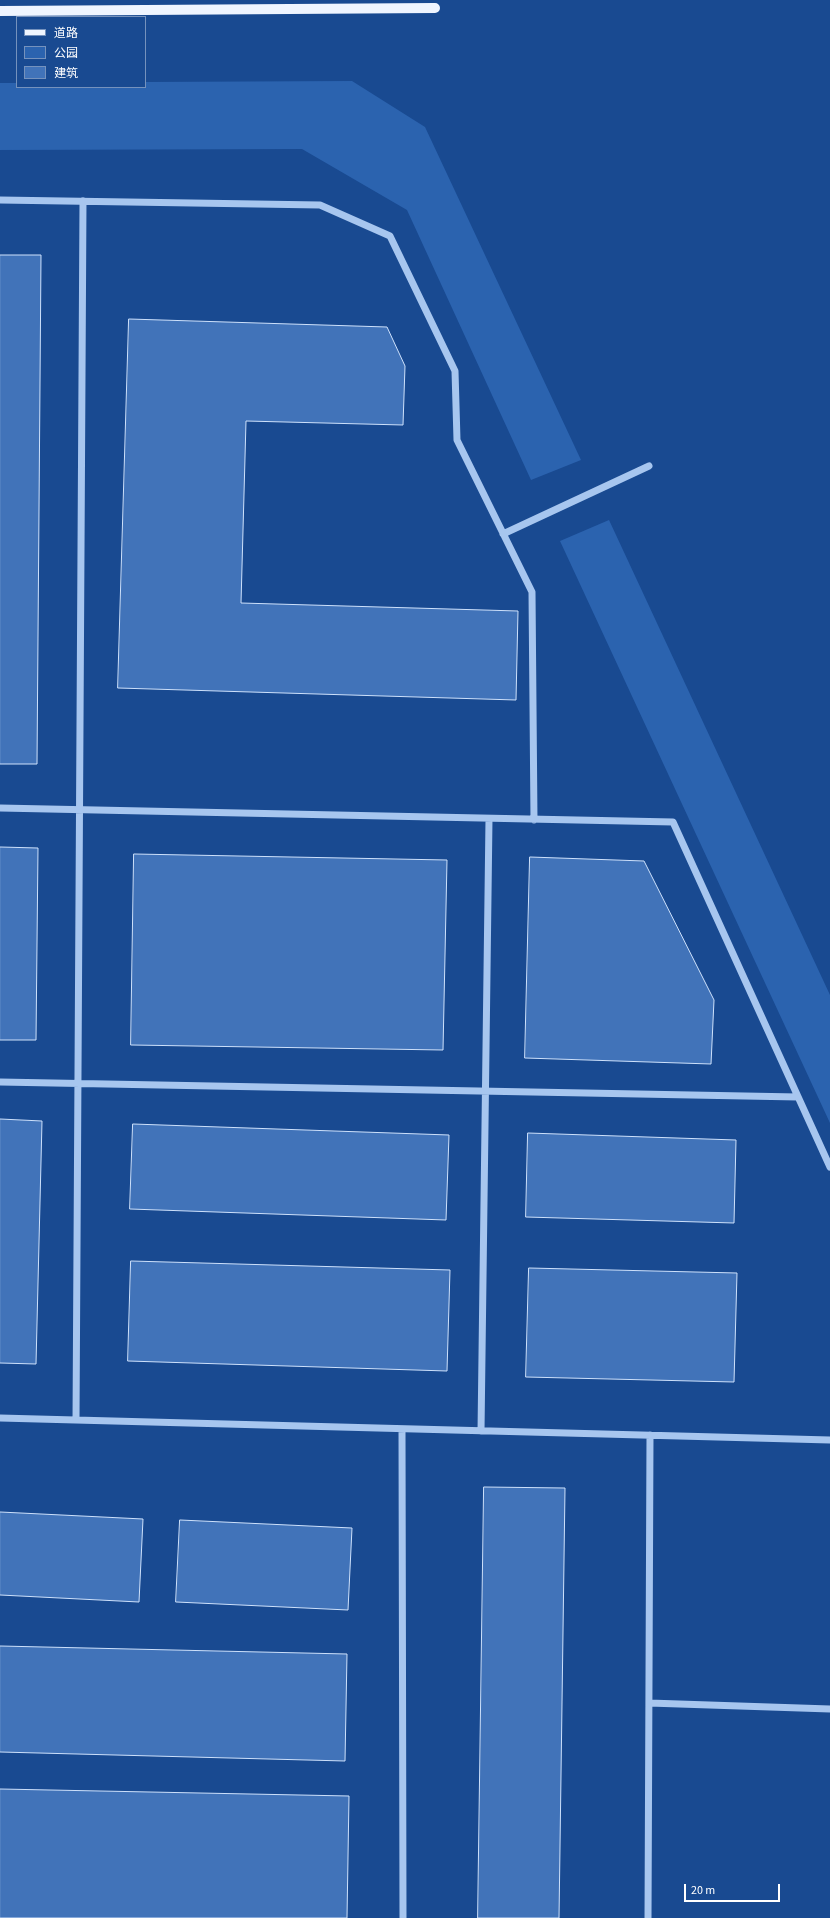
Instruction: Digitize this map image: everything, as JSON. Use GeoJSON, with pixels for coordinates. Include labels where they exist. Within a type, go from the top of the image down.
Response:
{"type":"FeatureCollection","features":[{"type":"Feature","properties":{"kind":"main road"},"geometry":{"type":"LineString","coordinates":[[0,10],[435,8]]}},
{"type":"Feature","properties":{"kind":"lane"},"geometry":{"type":"LineString","coordinates":[[0,200],[320,205],[390,236],[455,371],[457,440],[532,592],[534,820]]}},
{"type":"Feature","properties":{"kind":"lane"},"geometry":{"type":"LineString","coordinates":[[76,1420],[83,201]]}},
{"type":"Feature","properties":{"kind":"lane"},"geometry":{"type":"LineString","coordinates":[[503,534],[649,466]]}},
{"type":"Feature","properties":{"kind":"lane"},"geometry":{"type":"LineString","coordinates":[[0,808],[673,822],[830,1167]]}},
{"type":"Feature","properties":{"kind":"lane"},"geometry":{"type":"LineString","coordinates":[[481,1431],[489,819]]}},
{"type":"Feature","properties":{"kind":"lane"},"geometry":{"type":"LineString","coordinates":[[0,1082],[798,1097]]}},
{"type":"Feature","properties":{"kind":"lane"},"geometry":{"type":"LineString","coordinates":[[0,1418],[830,1440]]}},
{"type":"Feature","properties":{"kind":"lane"},"geometry":{"type":"LineString","coordinates":[[402,1429],[402,1918]]}},
{"type":"Feature","properties":{"kind":"lane"},"geometry":{"type":"LineString","coordinates":[[648,1918],[650,1435]]}},
{"type":"Feature","properties":{"kind":"lane"},"geometry":{"type":"LineString","coordinates":[[649,1703],[830,1709]]}},
{"type":"Feature","properties":{"kind":"green space"},"geometry":{"type":"Polygon","coordinates":[[[352,81],[425,127],[581,460],[531,480],[407,210],[302,149],[0,150],[0,83],[16,83],[16,88],[146,88],[146,82],[352,81]]]}},
{"type":"Feature","properties":{"kind":"green space"},"geometry":{"type":"Polygon","coordinates":[[[609,520],[830,995],[830,1123],[560,541],[609,520]]]}},
{"type":"Feature","properties":{"kind":"building"},"geometry":{"type":"Polygon","coordinates":[[[0,255],[41,255],[37,764],[0,764],[0,255]]]}},
{"type":"Feature","properties":{"kind":"building"},"geometry":{"type":"Polygon","coordinates":[[[129,319],[387,327],[405,366],[403,425],[246,421],[241,603],[518,611],[516,700],[118,688],[129,319]]]}},
{"type":"Feature","properties":{"kind":"building"},"geometry":{"type":"Polygon","coordinates":[[[0,847],[38,848],[36,1040],[0,1040],[0,847]]]}},
{"type":"Feature","properties":{"kind":"building"},"geometry":{"type":"Polygon","coordinates":[[[134,854],[447,860],[443,1050],[131,1045],[134,854]]]}},
{"type":"Feature","properties":{"kind":"building"},"geometry":{"type":"Polygon","coordinates":[[[530,857],[644,861],[714,1000],[711,1064],[525,1058],[530,857]]]}},
{"type":"Feature","properties":{"kind":"building"},"geometry":{"type":"Polygon","coordinates":[[[0,1119],[42,1121],[36,1364],[0,1363],[0,1119]]]}},
{"type":"Feature","properties":{"kind":"building"},"geometry":{"type":"Polygon","coordinates":[[[133,1124],[449,1135],[446,1220],[130,1209],[133,1124]]]}},
{"type":"Feature","properties":{"kind":"building"},"geometry":{"type":"Polygon","coordinates":[[[528,1133],[736,1140],[734,1223],[526,1217],[528,1133]]]}},
{"type":"Feature","properties":{"kind":"building"},"geometry":{"type":"Polygon","coordinates":[[[131,1261],[450,1270],[447,1371],[128,1361],[131,1261]]]}},
{"type":"Feature","properties":{"kind":"building"},"geometry":{"type":"Polygon","coordinates":[[[529,1268],[737,1273],[734,1382],[526,1377],[529,1268]]]}},
{"type":"Feature","properties":{"kind":"building"},"geometry":{"type":"Polygon","coordinates":[[[484,1487],[565,1488],[559,1918],[478,1918],[484,1487]]]}},
{"type":"Feature","properties":{"kind":"building"},"geometry":{"type":"Polygon","coordinates":[[[0,1512],[143,1519],[139,1602],[0,1595],[0,1512]]]}},
{"type":"Feature","properties":{"kind":"building"},"geometry":{"type":"Polygon","coordinates":[[[180,1520],[352,1528],[348,1610],[176,1602],[180,1520]]]}},
{"type":"Feature","properties":{"kind":"building"},"geometry":{"type":"Polygon","coordinates":[[[0,1646],[347,1654],[345,1761],[0,1752],[0,1646]]]}},
{"type":"Feature","properties":{"kind":"building"},"geometry":{"type":"Polygon","coordinates":[[[0,1789],[349,1796],[347,1918],[0,1918],[0,1789]]]}}]}
